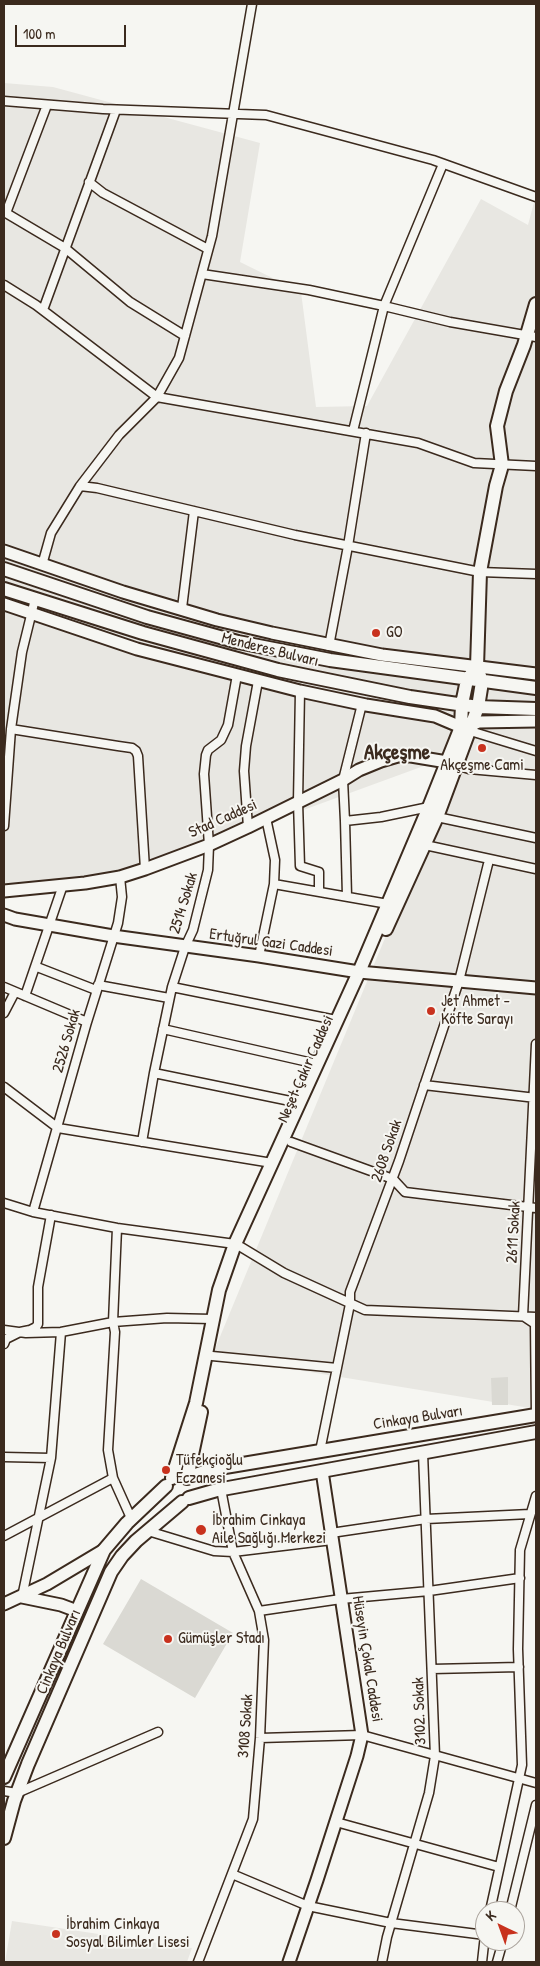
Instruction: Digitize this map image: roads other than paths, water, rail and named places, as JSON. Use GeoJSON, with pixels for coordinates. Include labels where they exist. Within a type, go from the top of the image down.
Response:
{"type":"FeatureCollection","features":[{"type":"Feature","properties":{"kind":"main road"},"geometry":{"type":"LineString","coordinates":[[482,682],[477,667],[480,572],[496,486],[502,465],[497,426],[506,391],[531,337],[536,304]]}},
{"type":"Feature","properties":{"kind":"main road","name":"Menderes Bulvarı"},"geometry":{"type":"LineString","coordinates":[[4,569],[147,617],[238,642],[330,660],[536,688]]}},
{"type":"Feature","properties":{"kind":"main road","name":"Menderes Bulvarı"},"geometry":{"type":"LineString","coordinates":[[4,589],[143,634],[278,670],[410,697],[478,707],[536,709]]}},
{"type":"Feature","properties":{"kind":"main road"},"geometry":{"type":"LineString","coordinates":[[467,680],[477,667]]}},
{"type":"Feature","properties":{"kind":"main road","name":"Neşet Çakır Caddesi"},"geometry":{"type":"LineString","coordinates":[[465,729],[462,704],[467,680]]}},
{"type":"Feature","properties":{"kind":"main road","name":"Neşet Çakır Caddesi"},"geometry":{"type":"LineString","coordinates":[[187,1478],[223,1300],[238,1246],[291,1142],[362,973],[388,904],[433,812],[465,729],[478,707],[482,682]]}},
{"type":"Feature","properties":{"kind":"main road","name":"Neşet Çakır Caddesi"},"geometry":{"type":"LineString","coordinates":[[169,1482],[196,1403],[219,1290],[272,1163],[336,1020],[362,973],[425,845],[433,812]]}},
{"type":"Feature","properties":{"kind":"main road","name":"Cinkaya Bulvarı"},"geometry":{"type":"LineString","coordinates":[[187,1478],[213,1469],[536,1415]]}},
{"type":"Feature","properties":{"kind":"main road","name":"Cinkaya Bulvarı"},"geometry":{"type":"LineString","coordinates":[[4,1838],[17,1793],[111,1572],[122,1556],[148,1531],[186,1500],[221,1489],[536,1432]]}},
{"type":"Feature","properties":{"kind":"main road"},"geometry":{"type":"LineString","coordinates":[[180,1476],[187,1478],[193,1488],[186,1500],[173,1501],[167,1495],[169,1482],[180,1476]]}},
{"type":"Feature","properties":{"kind":"main road","name":"Cinkaya Bulvarı"},"geometry":{"type":"LineString","coordinates":[[4,1776],[104,1550],[131,1518],[169,1482]]}},
{"type":"Feature","properties":{"kind":"street"},"geometry":{"type":"LineString","coordinates":[[42,565],[51,533],[80,486],[119,435],[157,397],[179,358],[208,249],[252,4]]}},
{"type":"Feature","properties":{"kind":"street"},"geometry":{"type":"LineString","coordinates":[[4,101],[116,110],[266,115],[443,164],[536,197]]}},
{"type":"Feature","properties":{"kind":"street"},"geometry":{"type":"LineString","coordinates":[[47,105],[6,214],[65,248],[130,302],[185,336]]}},
{"type":"Feature","properties":{"kind":"street"},"geometry":{"type":"LineString","coordinates":[[43,310],[116,110]]}},
{"type":"Feature","properties":{"kind":"street"},"geometry":{"type":"LineString","coordinates":[[353,431],[384,306],[443,164]]}},
{"type":"Feature","properties":{"kind":"street"},"geometry":{"type":"LineString","coordinates":[[89,182],[103,193],[208,249]]}},
{"type":"Feature","properties":{"kind":"street"},"geometry":{"type":"LineString","coordinates":[[202,274],[309,290],[450,322],[531,337]]}},
{"type":"Feature","properties":{"kind":"street"},"geometry":{"type":"LineString","coordinates":[[4,285],[43,310],[157,397],[418,443],[474,463],[536,466]]}},
{"type":"Feature","properties":{"kind":"street"},"geometry":{"type":"LineString","coordinates":[[329,646],[348,546],[366,433]]}},
{"type":"Feature","properties":{"kind":"street"},"geometry":{"type":"LineString","coordinates":[[80,486],[97,488],[295,535],[480,572],[536,574]]}},
{"type":"Feature","properties":{"kind":"street"},"geometry":{"type":"LineString","coordinates":[[182,608],[194,511]]}},
{"type":"Feature","properties":{"kind":"street"},"geometry":{"type":"LineString","coordinates":[[4,552],[123,592],[182,608],[217,620],[329,646],[382,655],[536,674]]}},
{"type":"Feature","properties":{"kind":"street"},"geometry":{"type":"LineString","coordinates":[[4,826],[11,729],[22,652],[34,599]]}},
{"type":"Feature","properties":{"kind":"street"},"geometry":{"type":"LineString","coordinates":[[4,604],[137,649],[258,681],[362,704],[434,716],[465,729],[536,751]]}},
{"type":"Feature","properties":{"kind":"street","name":"2514 Sokak"},"geometry":{"type":"LineString","coordinates":[[142,1142],[172,987],[185,947],[193,930],[208,870],[204,774],[206,755],[208,750],[221,740],[228,725],[237,675]]}},
{"type":"Feature","properties":{"kind":"street"},"geometry":{"type":"LineString","coordinates":[[248,827],[244,771],[246,746],[258,681]]}},
{"type":"Feature","properties":{"kind":"street"},"geometry":{"type":"LineString","coordinates":[[300,690],[298,802],[300,866],[319,872],[319,891]]}},
{"type":"Feature","properties":{"kind":"street"},"geometry":{"type":"LineString","coordinates":[[347,896],[346,821],[342,780],[362,704]]}},
{"type":"Feature","properties":{"kind":"street"},"geometry":{"type":"LineString","coordinates":[[465,729],[479,722],[536,721]]}},
{"type":"Feature","properties":{"kind":"street"},"geometry":{"type":"LineString","coordinates":[[11,729],[132,748],[138,756],[145,869]]}},
{"type":"Feature","properties":{"kind":"street","name":"Stad Caddesi"},"geometry":{"type":"LineString","coordinates":[[4,891],[120,877],[145,869],[208,845],[248,827],[359,770],[398,756],[423,757],[452,764]]}},
{"type":"Feature","properties":{"kind":"street"},"geometry":{"type":"LineString","coordinates":[[452,764],[469,769],[536,775]]}},
{"type":"Feature","properties":{"kind":"street"},"geometry":{"type":"LineString","coordinates":[[346,821],[433,812],[536,838]]}},
{"type":"Feature","properties":{"kind":"street"},"geometry":{"type":"LineString","coordinates":[[259,956],[274,884],[275,860],[266,818]]}},
{"type":"Feature","properties":{"kind":"street"},"geometry":{"type":"LineString","coordinates":[[425,845],[536,869]]}},
{"type":"Feature","properties":{"kind":"street","name":"2608 Sokak"},"geometry":{"type":"LineString","coordinates":[[320,1451],[350,1304],[350,1292],[393,1179],[459,981],[489,860]]}},
{"type":"Feature","properties":{"kind":"street","name":"2526 Sokak"},"geometry":{"type":"LineString","coordinates":[[34,1212],[86,1022],[118,923],[122,897],[120,877]]}},
{"type":"Feature","properties":{"kind":"street"},"geometry":{"type":"LineString","coordinates":[[274,884],[388,904]]}},
{"type":"Feature","properties":{"kind":"street"},"geometry":{"type":"LineString","coordinates":[[26,996],[64,885]]}},
{"type":"Feature","properties":{"kind":"street","name":"Ertuğrul Gazi Caddesi"},"geometry":{"type":"LineString","coordinates":[[4,915],[113,936],[259,956],[362,973],[536,988]]}},
{"type":"Feature","properties":{"kind":"street"},"geometry":{"type":"LineString","coordinates":[[37,968],[97,987],[170,998]]}},
{"type":"Feature","properties":{"kind":"street"},"geometry":{"type":"LineString","coordinates":[[4,987],[86,1022]]}},
{"type":"Feature","properties":{"kind":"street"},"geometry":{"type":"LineString","coordinates":[[172,987],[336,1020]]}},
{"type":"Feature","properties":{"kind":"street"},"geometry":{"type":"LineString","coordinates":[[4,1013],[15,992]]}},
{"type":"Feature","properties":{"kind":"street"},"geometry":{"type":"LineString","coordinates":[[163,1029],[317,1064]]}},
{"type":"Feature","properties":{"kind":"street","name":"2611 Sokak"},"geometry":{"type":"LineString","coordinates":[[523,1316],[533,1208],[536,1044]]}},
{"type":"Feature","properties":{"kind":"street"},"geometry":{"type":"LineString","coordinates":[[154,1073],[300,1103]]}},
{"type":"Feature","properties":{"kind":"street"},"geometry":{"type":"LineString","coordinates":[[424,1085],[535,1098]]}},
{"type":"Feature","properties":{"kind":"street"},"geometry":{"type":"LineString","coordinates":[[4,1088],[58,1128],[272,1163]]}},
{"type":"Feature","properties":{"kind":"street"},"geometry":{"type":"LineString","coordinates":[[291,1142],[393,1179],[405,1192],[533,1208]]}},
{"type":"Feature","properties":{"kind":"street"},"geometry":{"type":"LineString","coordinates":[[4,1203],[34,1212],[117,1228],[238,1246],[284,1273],[365,1310],[536,1317]]}},
{"type":"Feature","properties":{"kind":"street"},"geometry":{"type":"LineString","coordinates":[[4,1344],[6,1339],[20,1332],[30,1330],[38,1324],[38,1287],[51,1215]]}},
{"type":"Feature","properties":{"kind":"street"},"geometry":{"type":"LineString","coordinates":[[117,1228],[113,1322],[116,1332],[108,1450],[113,1478],[131,1518]]}},
{"type":"Feature","properties":{"kind":"street"},"geometry":{"type":"LineString","coordinates":[[523,1316],[535,1324],[536,1415]]}},
{"type":"Feature","properties":{"kind":"street"},"geometry":{"type":"LineString","coordinates":[[4,1330],[61,1332],[113,1322],[167,1318],[212,1319]]}},
{"type":"Feature","properties":{"kind":"street"},"geometry":{"type":"LineString","coordinates":[[22,1597],[51,1458],[61,1332]]}},
{"type":"Feature","properties":{"kind":"street"},"geometry":{"type":"LineString","coordinates":[[212,1356],[337,1368]]}},
{"type":"Feature","properties":{"kind":"street","name":"3102. Sokak"},"geometry":{"type":"LineString","coordinates":[[382,1962],[391,1923],[429,1793],[435,1756],[423,1453]]}},
{"type":"Feature","properties":{"kind":"street"},"geometry":{"type":"LineString","coordinates":[[4,1457],[51,1458]]}},
{"type":"Feature","properties":{"kind":"street","name":"Hüseyin Çokal Caddesi"},"geometry":{"type":"LineString","coordinates":[[289,1962],[336,1822],[362,1735],[322,1471]]}},
{"type":"Feature","properties":{"kind":"street"},"geometry":{"type":"LineString","coordinates":[[4,1536],[113,1478]]}},
{"type":"Feature","properties":{"kind":"street","name":"3108 Sokak"},"geometry":{"type":"LineString","coordinates":[[198,1962],[253,1819],[260,1738],[264,1640],[258,1611],[233,1552],[221,1489]]}},
{"type":"Feature","properties":{"kind":"street"},"geometry":{"type":"LineString","coordinates":[[492,1901],[522,1764],[519,1667],[520,1550],[536,1496]]}},
{"type":"Feature","properties":{"kind":"street"},"geometry":{"type":"LineString","coordinates":[[148,1531],[214,1551],[233,1552],[426,1519],[530,1514]]}},
{"type":"Feature","properties":{"kind":"street"},"geometry":{"type":"LineString","coordinates":[[4,1604],[22,1597],[104,1550]]}},
{"type":"Feature","properties":{"kind":"street"},"geometry":{"type":"LineString","coordinates":[[258,1611],[341,1599],[429,1592],[520,1578]]}},
{"type":"Feature","properties":{"kind":"street"},"geometry":{"type":"LineString","coordinates":[[22,1597],[77,1611]]}},
{"type":"Feature","properties":{"kind":"street"},"geometry":{"type":"LineString","coordinates":[[432,1670],[519,1667]]}},
{"type":"Feature","properties":{"kind":"street"},"geometry":{"type":"LineString","coordinates":[[4,1791],[17,1793],[158,1732]]}},
{"type":"Feature","properties":{"kind":"street"},"geometry":{"type":"LineString","coordinates":[[260,1738],[362,1735],[536,1783]]}},
{"type":"Feature","properties":{"kind":"street"},"geometry":{"type":"LineString","coordinates":[[512,1901],[536,1805]]}},
{"type":"Feature","properties":{"kind":"street"},"geometry":{"type":"LineString","coordinates":[[336,1822],[499,1867]]}},
{"type":"Feature","properties":{"kind":"street"},"geometry":{"type":"LineString","coordinates":[[232,1874],[308,1906],[391,1923],[475,1934]]}},
{"type":"Feature","properties":{"kind":"place","name":"GO"},"geometry":{"type":"Point","coordinates":[376,633]}},
{"type":"Feature","properties":{"kind":"place","name":"Akçeşme Cami"},"geometry":{"type":"Point","coordinates":[482,748]}},
{"type":"Feature","properties":{"kind":"place","name":"Jet Ahmet - Köfte Sarayı"},"geometry":{"type":"Point","coordinates":[431,1011]}},
{"type":"Feature","properties":{"kind":"place","name":"Tüfekçioğlu Eczanesi"},"geometry":{"type":"Point","coordinates":[166,1470]}},
{"type":"Feature","properties":{"kind":"place","name":"İbrahim Cinkaya Aile Sağlığı Merkezi"},"geometry":{"type":"Point","coordinates":[201,1530]}},
{"type":"Feature","properties":{"kind":"place","name":"Gümüşler Stadı"},"geometry":{"type":"Point","coordinates":[168,1639]}},
{"type":"Feature","properties":{"kind":"place","name":"İbrahim Cinkaya Sosyal Bilimler Lisesi"},"geometry":{"type":"Point","coordinates":[56,1934]}},
{"type":"Feature","properties":{"kind":"district","name":"Akçeşme"},"geometry":{"type":"Point","coordinates":[397,753]}}]}
